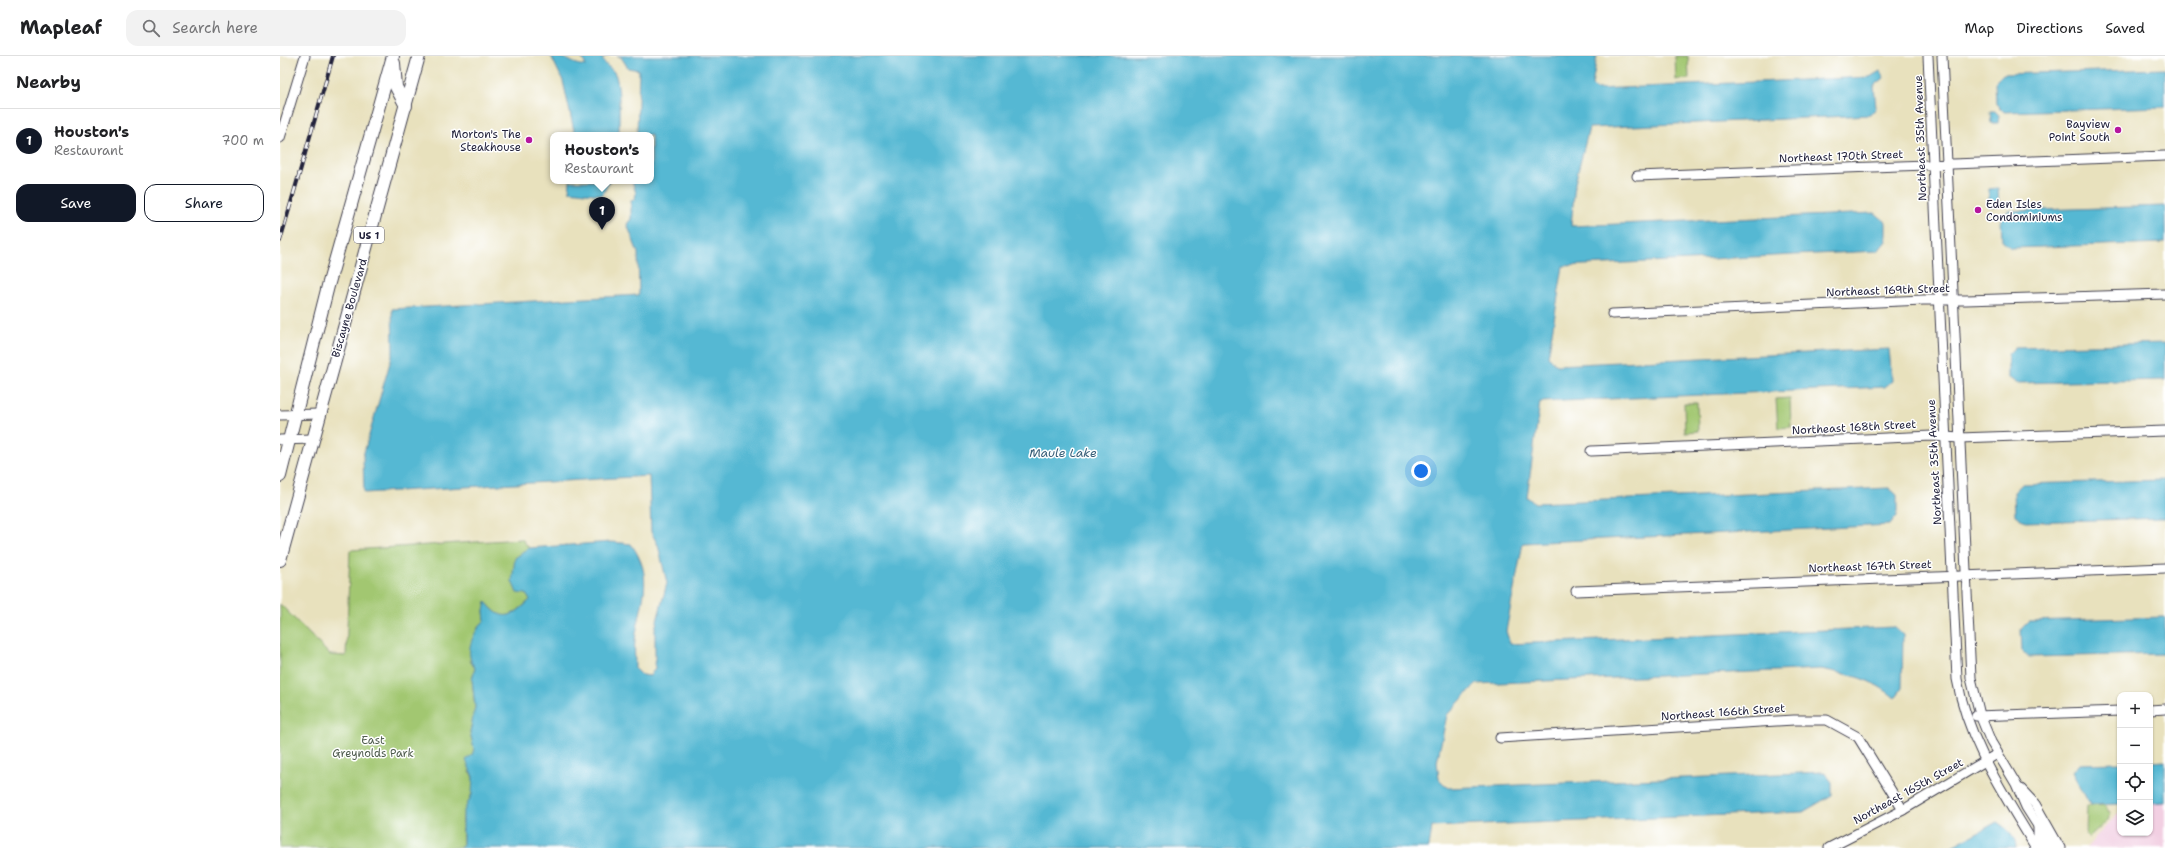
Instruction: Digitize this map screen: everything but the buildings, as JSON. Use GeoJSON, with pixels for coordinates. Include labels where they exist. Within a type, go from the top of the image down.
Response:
{"type":"FeatureCollection","features":[{"type":"Feature","properties":{"kind":"main road"},"geometry":{"type":"LineString","coordinates":[[393,56],[396,86],[406,106]]}},
{"type":"Feature","properties":{"kind":"main road","name":"US 1"},"geometry":{"type":"LineString","coordinates":[[280,476],[285,440],[296,414],[330,280],[393,56]]}},
{"type":"Feature","properties":{"kind":"main road","name":"Biscayne Boulevard"},"geometry":{"type":"LineString","coordinates":[[280,560],[312,439],[420,56]]}},
{"type":"Feature","properties":{"kind":"street"},"geometry":{"type":"LineString","coordinates":[[280,138],[305,56]]}},
{"type":"Feature","properties":{"kind":"street","name":"Northeast 35th Avenue"},"geometry":{"type":"LineString","coordinates":[[1928,56],[1956,672],[1967,719],[1985,761],[2036,848]]}},
{"type":"Feature","properties":{"kind":"street"},"geometry":{"type":"LineString","coordinates":[[1942,56],[1970,663],[1980,715],[1998,754],[2017,786],[2026,807],[2052,848]]}},
{"type":"Feature","properties":{"kind":"street","name":"Northeast 170th Street"},"geometry":{"type":"LineString","coordinates":[[1637,176],[2165,156]]}},
{"type":"Feature","properties":{"kind":"street","name":"Northeast 169th Street"},"geometry":{"type":"LineString","coordinates":[[1612,314],[1938,300],[2165,294]]}},
{"type":"Feature","properties":{"kind":"street"},"geometry":{"type":"LineString","coordinates":[[280,415],[319,414]]}},
{"type":"Feature","properties":{"kind":"street","name":"Northeast 168th Street"},"geometry":{"type":"LineString","coordinates":[[1591,451],[1945,437],[1959,438],[2165,431]]}},
{"type":"Feature","properties":{"kind":"street"},"geometry":{"type":"LineString","coordinates":[[285,440],[312,439]]}},
{"type":"Feature","properties":{"kind":"street","name":"Northeast 167th Street"},"geometry":{"type":"LineString","coordinates":[[1576,591],[1966,574],[2165,568]]}},
{"type":"Feature","properties":{"kind":"street"},"geometry":{"type":"LineString","coordinates":[[2153,710],[2165,709]]}},
{"type":"Feature","properties":{"kind":"street"},"geometry":{"type":"LineString","coordinates":[[1967,719],[1980,715],[2117,711]]}},
{"type":"Feature","properties":{"kind":"street","name":"Northeast 166th Street"},"geometry":{"type":"LineString","coordinates":[[1500,738],[1786,720],[1827,720],[1858,737],[1903,810]]}},
{"type":"Feature","properties":{"kind":"street","name":"Northeast 165th Street"},"geometry":{"type":"LineString","coordinates":[[1829,848],[1903,810],[1998,754]]}},
{"type":"Feature","properties":{"kind":"street"},"geometry":{"type":"LineString","coordinates":[[2017,786],[2035,804],[2060,848]]}},
{"type":"Feature","properties":{"kind":"street"},"geometry":{"type":"LineString","coordinates":[[2038,826],[2038,837],[2045,848]]}},
{"type":"Feature","properties":{"kind":"shaded area"},"geometry":{"type":"Polygon","coordinates":[[[2165,802],[2165,848],[2086,848],[2117,814],[2117,836],[2153,836],[2153,803],[2165,802]]]}},
{"type":"Feature","properties":{"kind":"green space"},"geometry":{"type":"Polygon","coordinates":[[[1675,56],[1688,56],[1689,79],[1676,80],[1675,56]]]}},
{"type":"Feature","properties":{"kind":"green space"},"geometry":{"type":"Polygon","coordinates":[[[1790,398],[1791,427],[1778,428],[1776,399],[1790,398]]]}},
{"type":"Feature","properties":{"kind":"green space"},"geometry":{"type":"Polygon","coordinates":[[[1684,403],[1697,403],[1698,431],[1685,432],[1684,403]]]}},
{"type":"Feature","properties":{"kind":"green space","name":"East Greynolds Park"},"geometry":{"type":"Polygon","coordinates":[[[522,539],[529,548],[515,559],[526,594],[530,600],[518,610],[504,616],[498,614],[487,603],[484,611],[485,620],[478,627],[470,661],[475,668],[472,679],[475,707],[470,732],[474,749],[470,772],[473,777],[474,788],[463,816],[463,844],[460,848],[280,848],[280,604],[330,655],[346,656],[350,550],[522,539]]]}},
{"type":"Feature","properties":{"kind":"green space"},"geometry":{"type":"Polygon","coordinates":[[[2104,805],[2111,814],[2108,817],[2109,819],[2089,838],[2086,834],[2087,806],[2104,805]]]}},
{"type":"Feature","properties":{"kind":"water"},"geometry":{"type":"Polygon","coordinates":[[[551,56],[562,57],[576,64],[586,66],[581,56],[607,56],[602,58],[603,61],[614,72],[618,84],[619,132],[574,132],[563,81],[551,56]]]}},
{"type":"Feature","properties":{"kind":"water","name":"Maule Lake"},"geometry":{"type":"Polygon","coordinates":[[[617,56],[1597,56],[1592,85],[1596,89],[1870,77],[1880,71],[1884,78],[1874,86],[1876,108],[1870,115],[1589,128],[1575,183],[1571,226],[1875,213],[1886,222],[1886,241],[1878,251],[1563,266],[1548,357],[1557,365],[1889,349],[1892,381],[1885,387],[1540,402],[1527,497],[1535,503],[1889,488],[1897,495],[1897,516],[1890,525],[1523,543],[1506,631],[1510,644],[1894,627],[1903,635],[1902,688],[1895,698],[1878,686],[1860,678],[1821,669],[1476,684],[1447,715],[1437,762],[1439,779],[1448,788],[1824,772],[1832,782],[1832,795],[1803,812],[1432,827],[1429,848],[460,848],[463,844],[463,813],[472,794],[473,777],[466,760],[472,755],[474,749],[470,732],[475,707],[472,679],[475,668],[471,662],[470,656],[471,643],[477,630],[485,620],[484,611],[486,602],[498,613],[508,615],[518,610],[530,600],[526,594],[517,593],[512,581],[515,558],[529,548],[611,542],[631,544],[639,556],[645,580],[643,602],[635,640],[635,668],[642,675],[650,676],[655,668],[655,629],[667,583],[658,545],[651,532],[649,476],[364,493],[363,456],[393,352],[392,309],[639,295],[638,253],[627,224],[631,219],[631,201],[635,198],[636,193],[633,184],[654,184],[654,132],[637,132],[639,70],[628,68],[621,57],[617,56]]]}},
{"type":"Feature","properties":{"kind":"water"},"geometry":{"type":"Polygon","coordinates":[[[2165,69],[2165,107],[2004,112],[1996,104],[1995,82],[2003,74],[2165,69]]]}},
{"type":"Feature","properties":{"kind":"water"},"geometry":{"type":"Polygon","coordinates":[[[1990,111],[1995,111],[1999,115],[1998,123],[1991,123],[1990,111]]]}},
{"type":"Feature","properties":{"kind":"water"},"geometry":{"type":"Polygon","coordinates":[[[570,184],[608,184],[602,195],[569,191],[570,184]]]}},
{"type":"Feature","properties":{"kind":"water"},"geometry":{"type":"Polygon","coordinates":[[[1998,188],[1999,206],[1989,206],[1989,189],[1998,188]]]}},
{"type":"Feature","properties":{"kind":"water"},"geometry":{"type":"Polygon","coordinates":[[[2165,206],[2165,243],[2011,248],[2002,241],[2001,218],[2008,211],[2165,206]]]}},
{"type":"Feature","properties":{"kind":"water"},"geometry":{"type":"Polygon","coordinates":[[[2165,343],[2165,380],[2016,383],[2008,377],[2008,354],[2015,347],[2165,343]]]}},
{"type":"Feature","properties":{"kind":"water"},"geometry":{"type":"Polygon","coordinates":[[[2165,480],[2165,518],[2025,522],[2015,515],[2014,492],[2022,484],[2165,480]]]}},
{"type":"Feature","properties":{"kind":"water"},"geometry":{"type":"Polygon","coordinates":[[[2165,617],[2165,654],[2029,657],[2022,651],[2021,629],[2029,621],[2165,617]]]}},
{"type":"Feature","properties":{"kind":"water"},"geometry":{"type":"Polygon","coordinates":[[[2165,761],[2165,802],[2153,803],[2153,762],[2165,761]]]}},
{"type":"Feature","properties":{"kind":"water"},"geometry":{"type":"Polygon","coordinates":[[[2117,763],[2117,804],[2090,805],[2072,772],[2079,764],[2117,763]]]}},
{"type":"Feature","properties":{"kind":"water"},"geometry":{"type":"Polygon","coordinates":[[[1997,822],[2013,836],[2016,843],[2016,848],[1948,848],[1997,822]]]}},
{"type":"Feature","properties":{"kind":"railway"},"geometry":{"type":"LineString","coordinates":[[280,241],[333,56]]}},
{"type":"Feature","properties":{"kind":"place","name":"Bayview Point South"},"geometry":{"type":"Point","coordinates":[2118,130]}},
{"type":"Feature","properties":{"kind":"place","name":"Morton's The Steakhouse"},"geometry":{"type":"Point","coordinates":[529,140]}},
{"type":"Feature","properties":{"kind":"place","name":"Eden Isles Condominiums"},"geometry":{"type":"Point","coordinates":[1978,210]}},
{"type":"Feature","properties":{"kind":"place","name":"Houston's"},"geometry":{"type":"Point","coordinates":[602,230]}}]}
